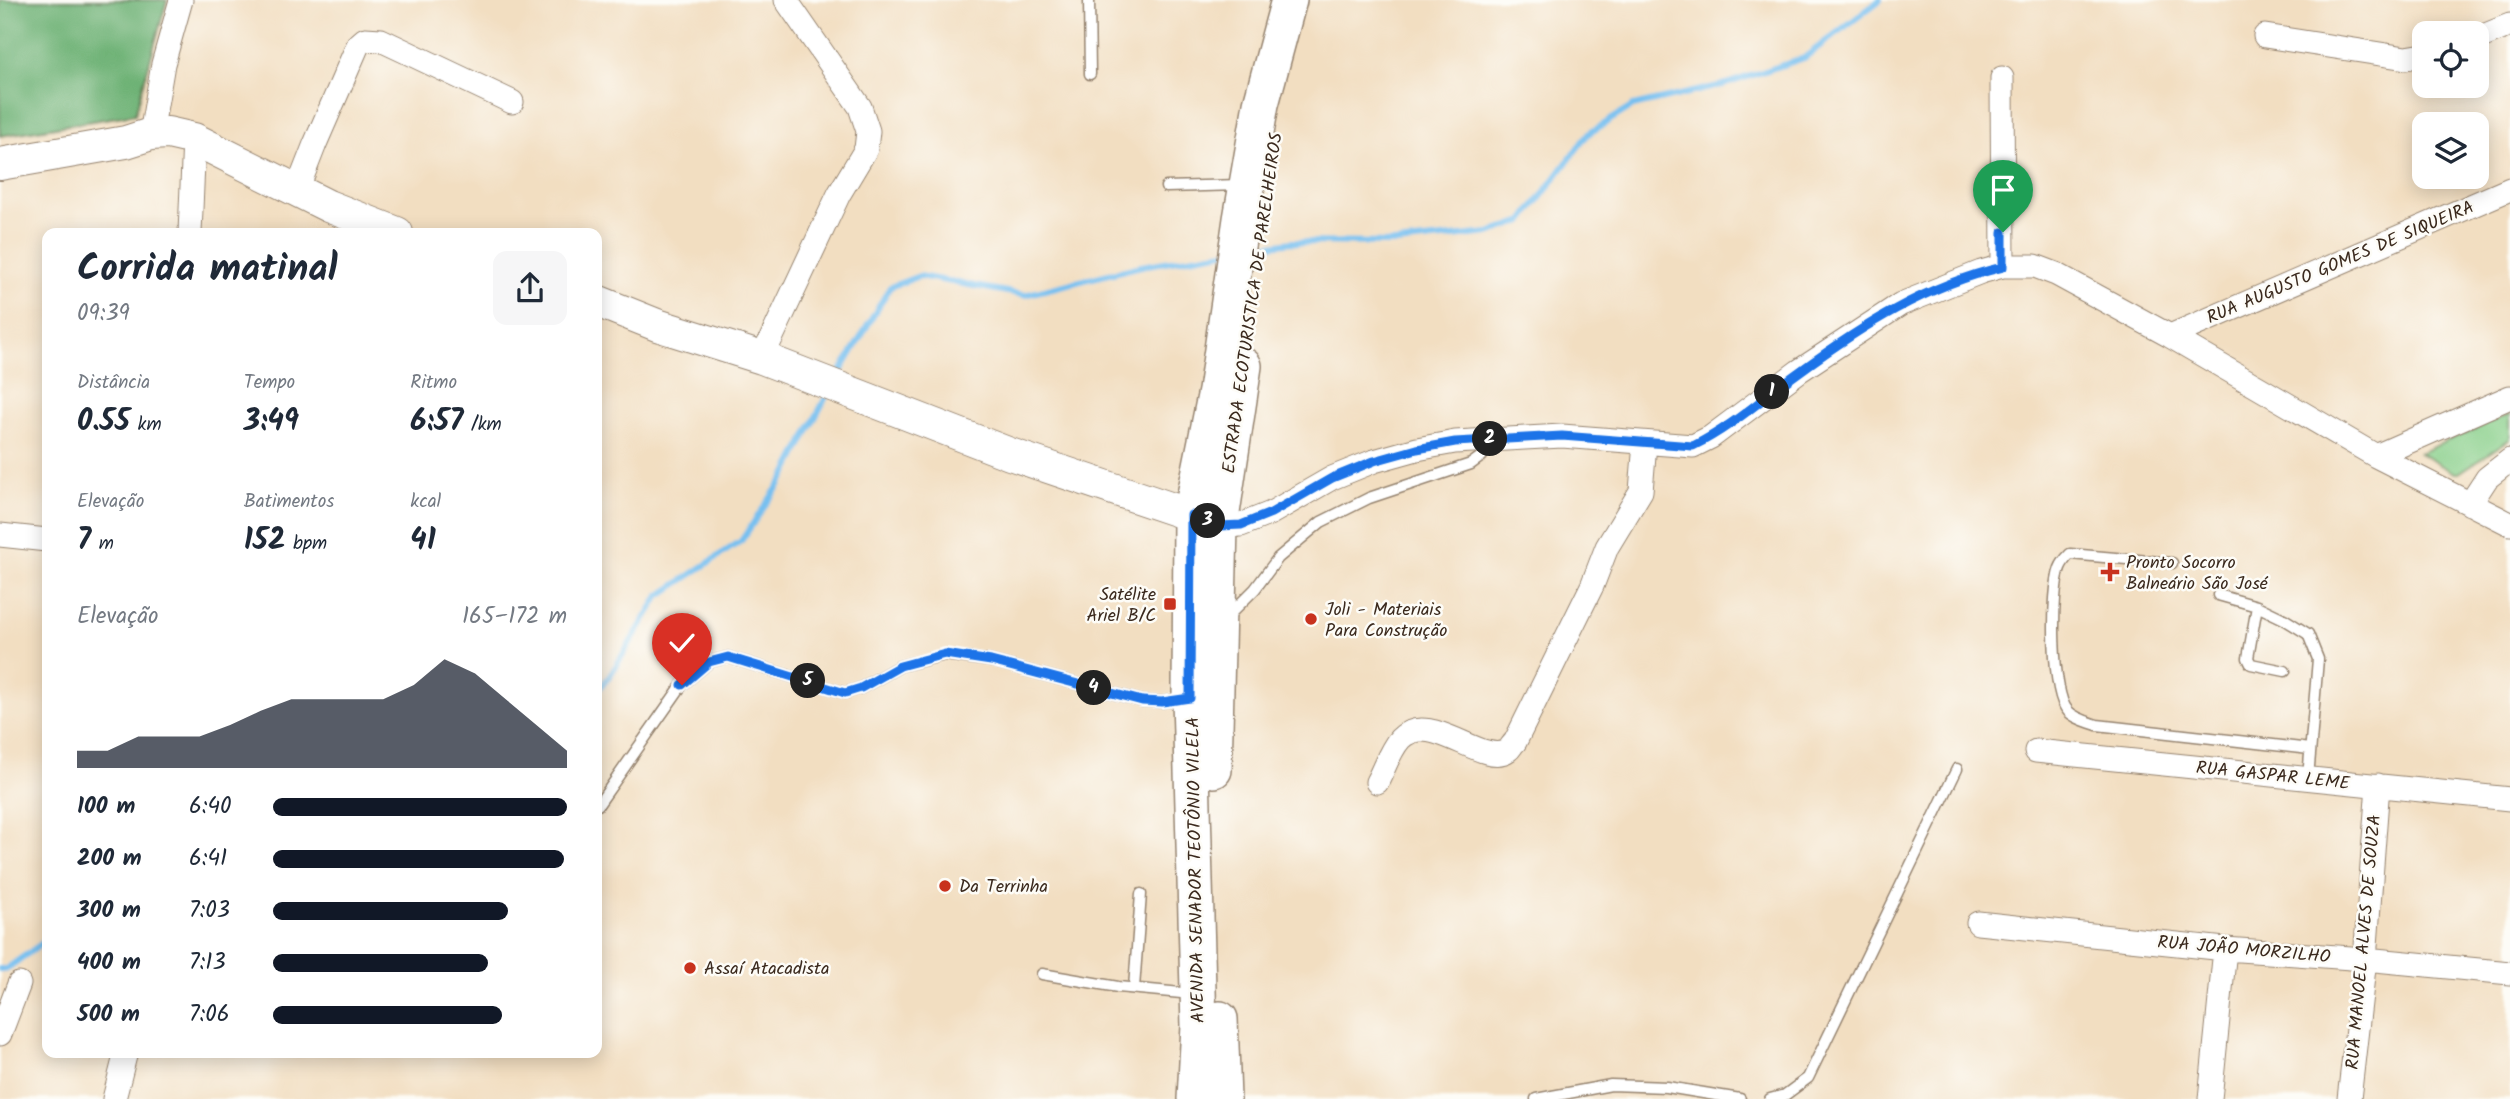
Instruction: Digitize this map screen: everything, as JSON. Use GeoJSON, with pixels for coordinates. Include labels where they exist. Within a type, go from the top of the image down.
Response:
{"type":"FeatureCollection","features":[{"type":"Feature","properties":{"kind":"main road","name":"ESTRADA ECOTURISTICA DE PARELHEIROS"},"geometry":{"type":"LineString","coordinates":[[1251,219],[1247,185],[1261,104],[1289,0]]}},
{"type":"Feature","properties":{"kind":"main road","name":"ESTRADA ECOTURISTICA DE PARELHEIROS"},"geometry":{"type":"LineString","coordinates":[[1206,520],[1216,391],[1246,263],[1251,219],[1311,0]]}},
{"type":"Feature","properties":{"kind":"main road"},"geometry":{"type":"LineString","coordinates":[[0,164],[126,142],[151,134],[168,133],[194,139],[328,206],[384,228]]}},
{"type":"Feature","properties":{"kind":"main road"},"geometry":{"type":"LineString","coordinates":[[602,302],[657,325],[762,358],[998,450],[1206,520]]}},
{"type":"Feature","properties":{"kind":"main road","name":"AVENIDA SENADOR TEOTÔNIO VILELA"},"geometry":{"type":"LineString","coordinates":[[1206,520],[1218,625],[1214,805],[1223,1099]]}},
{"type":"Feature","properties":{"kind":"main road","name":"AVENIDA SENADOR TEOTÔNIO VILELA"},"geometry":{"type":"LineString","coordinates":[[1195,1099],[1199,994],[1190,698],[1206,520]]}},
{"type":"Feature","properties":{"kind":"street"},"geometry":{"type":"LineString","coordinates":[[151,134],[163,64],[181,0]]}},
{"type":"Feature","properties":{"kind":"street"},"geometry":{"type":"LineString","coordinates":[[762,358],[839,194],[866,149],[868,131],[860,107],[786,0]]}},
{"type":"Feature","properties":{"kind":"street"},"geometry":{"type":"LineString","coordinates":[[2489,34],[2510,25]]}},
{"type":"Feature","properties":{"kind":"street"},"geometry":{"type":"LineString","coordinates":[[2265,36],[2412,57]]}},
{"type":"Feature","properties":{"kind":"street"},"geometry":{"type":"LineString","coordinates":[[297,190],[314,144],[358,45],[365,39],[381,40],[512,102]]}},
{"type":"Feature","properties":{"kind":"street"},"geometry":{"type":"LineString","coordinates":[[2002,78],[2003,267]]}},
{"type":"Feature","properties":{"kind":"street"},"geometry":{"type":"LineString","coordinates":[[190,228],[194,139]]}},
{"type":"Feature","properties":{"kind":"street","name":"RUA AUGUSTO GOMES DE SIQUEIRA"},"geometry":{"type":"LineString","coordinates":[[2170,336],[2510,189]]}},
{"type":"Feature","properties":{"kind":"street"},"geometry":{"type":"LineString","coordinates":[[1206,520],[1241,525],[1271,513],[1332,478],[1374,461],[1455,442],[1562,436],[1693,446],[1711,437],[1799,372],[1901,304],[1957,279],[2003,267],[2035,266],[2046,269],[2170,336],[2376,456],[2510,524]]}},
{"type":"Feature","properties":{"kind":"street"},"geometry":{"type":"LineString","coordinates":[[2376,456],[2510,397]]}},
{"type":"Feature","properties":{"kind":"street"},"geometry":{"type":"LineString","coordinates":[[1377,782],[1400,739],[1410,732],[1426,729],[1494,754],[1507,751],[1514,742],[1592,586],[1607,547],[1641,491],[1645,443]]}},
{"type":"Feature","properties":{"kind":"street"},"geometry":{"type":"LineString","coordinates":[[2470,504],[2487,478],[2510,460]]}},
{"type":"Feature","properties":{"kind":"street"},"geometry":{"type":"LineString","coordinates":[[0,535],[42,540]]}},
{"type":"Feature","properties":{"kind":"street","name":"RUA GASPAR LEME"},"geometry":{"type":"LineString","coordinates":[[2036,751],[2510,799]]}},
{"type":"Feature","properties":{"kind":"street","name":"RUA MANOEL ALVES DE SOUZA"},"geometry":{"type":"LineString","coordinates":[[2348,1099],[2365,959],[2378,785]]}},
{"type":"Feature","properties":{"kind":"street","name":"RUA JOÃO MORZILHO"},"geometry":{"type":"LineString","coordinates":[[1978,922],[2225,949],[2510,973]]}},
{"type":"Feature","properties":{"kind":"street"},"geometry":{"type":"LineString","coordinates":[[2210,1099],[2225,949]]}},
{"type":"Feature","properties":{"kind":"street"},"geometry":{"type":"LineString","coordinates":[[0,1034],[19,984]]}},
{"type":"Feature","properties":{"kind":"street"},"geometry":{"type":"LineString","coordinates":[[114,1099],[124,1058]]}},
{"type":"Feature","properties":{"kind":"lane"},"geometry":{"type":"LineString","coordinates":[[1089,0],[1090,74]]}},
{"type":"Feature","properties":{"kind":"lane"},"geometry":{"type":"LineString","coordinates":[[1166,187],[1247,185]]}},
{"type":"Feature","properties":{"kind":"lane"},"geometry":{"type":"LineString","coordinates":[[1218,625],[1255,589],[1278,558],[1321,522],[1368,498],[1471,464],[1482,456],[1488,439]]}},
{"type":"Feature","properties":{"kind":"lane"},"geometry":{"type":"LineString","coordinates":[[2172,564],[2070,554],[2061,566],[2056,582],[2054,623],[2058,696],[2068,713],[2097,725],[2310,749]]}},
{"type":"Feature","properties":{"kind":"lane"},"geometry":{"type":"LineString","coordinates":[[2218,596],[2257,606],[2308,634],[2318,659],[2308,778]]}},
{"type":"Feature","properties":{"kind":"lane"},"geometry":{"type":"LineString","coordinates":[[2257,606],[2248,658],[2252,664],[2285,671]]}},
{"type":"Feature","properties":{"kind":"lane"},"geometry":{"type":"LineString","coordinates":[[602,799],[682,685],[709,662],[728,657],[845,693],[861,688],[900,666],[945,654],[991,661],[1142,701],[1162,702],[1190,698]]}},
{"type":"Feature","properties":{"kind":"lane"},"geometry":{"type":"LineString","coordinates":[[1770,1099],[1785,1095],[1808,1078],[1957,769]]}},
{"type":"Feature","properties":{"kind":"lane"},"geometry":{"type":"LineString","coordinates":[[1134,988],[1141,894]]}},
{"type":"Feature","properties":{"kind":"lane"},"geometry":{"type":"LineString","coordinates":[[1042,974],[1134,988],[1199,994]]}},
{"type":"Feature","properties":{"kind":"lane"},"geometry":{"type":"LineString","coordinates":[[1536,1099],[1611,1085],[1667,1087],[1740,1099]]}},
{"type":"Feature","properties":{"kind":"green space"},"geometry":{"type":"Polygon","coordinates":[[[0,0],[167,0],[135,114],[0,136],[0,0]]]}},
{"type":"Feature","properties":{"kind":"green space"},"geometry":{"type":"Polygon","coordinates":[[[2510,414],[2510,439],[2459,473],[2419,453],[2510,414]]]}},
{"type":"Feature","properties":{"kind":"waterway"},"geometry":{"type":"LineString","coordinates":[[1249,248],[1292,242],[1397,243],[1489,233],[1523,221],[1588,134],[1633,106],[1723,85],[1804,58],[1880,0]]}},
{"type":"Feature","properties":{"kind":"waterway"},"geometry":{"type":"LineString","coordinates":[[837,378],[890,287],[919,276],[1024,295],[1141,266],[1224,252]]}},
{"type":"Feature","properties":{"kind":"waterway"},"geometry":{"type":"LineString","coordinates":[[602,685],[659,596],[741,541],[786,475],[828,393]]}},
{"type":"Feature","properties":{"kind":"waterway"},"geometry":{"type":"LineString","coordinates":[[0,969],[6,969],[42,944]]}},
{"type":"Feature","properties":{"kind":"place","name":"Pronto Socorro Balneário São José"},"geometry":{"type":"Point","coordinates":[2110,572]}},
{"type":"Feature","properties":{"kind":"place","name":"Satélite Ariel B/C"},"geometry":{"type":"Point","coordinates":[1170,604]}},
{"type":"Feature","properties":{"kind":"place","name":"Joli - Materiais Para Construção"},"geometry":{"type":"Point","coordinates":[1311,619]}},
{"type":"Feature","properties":{"kind":"place","name":"Da Terrinha"},"geometry":{"type":"Point","coordinates":[945,886]}},
{"type":"Feature","properties":{"kind":"place","name":"Assaí Atacadista"},"geometry":{"type":"Point","coordinates":[690,968]}},
{"type":"Feature","properties":{"kind":"route"},"geometry":{"type":"LineString","coordinates":[[682,685],[709,662],[728,657],[845,693],[861,688],[900,666],[945,654],[991,661],[1142,701],[1162,702],[1190,698],[1191,515],[1220,526],[1241,525],[1271,513],[1332,478],[1374,461],[1455,442],[1562,436],[1693,446],[1739,418],[1799,372],[1901,304],[1957,279],[2003,267],[2003,232]]}}]}
